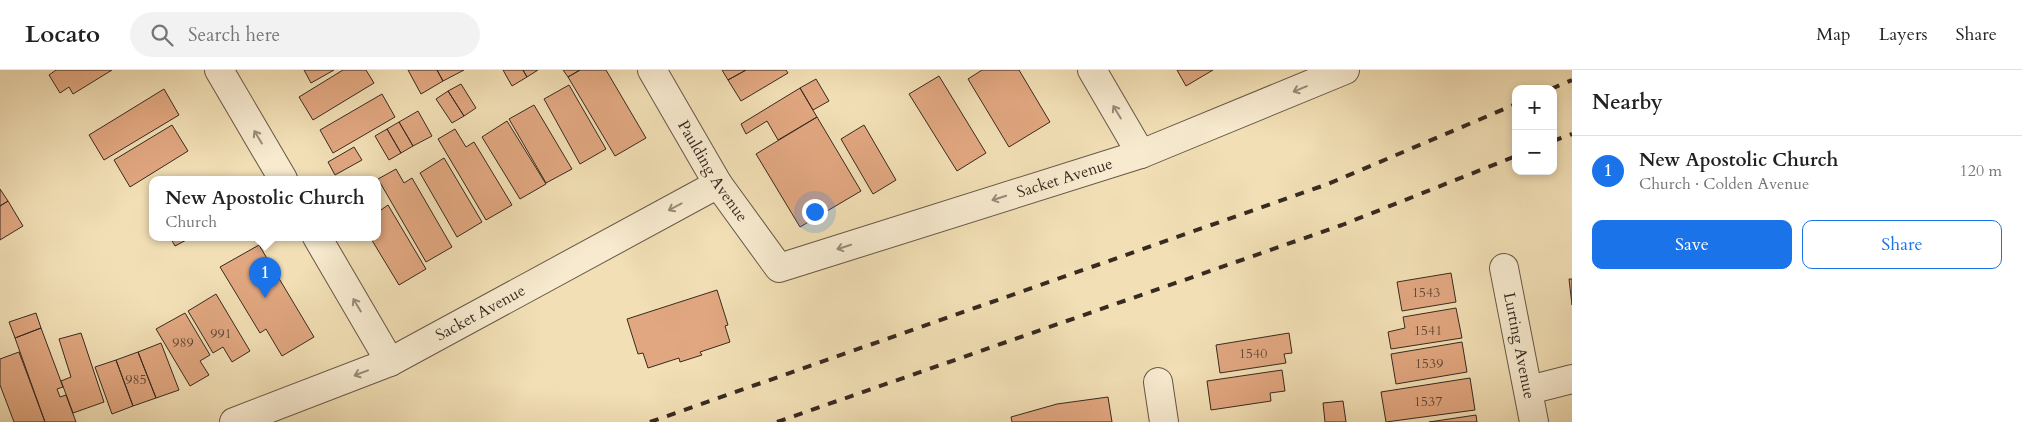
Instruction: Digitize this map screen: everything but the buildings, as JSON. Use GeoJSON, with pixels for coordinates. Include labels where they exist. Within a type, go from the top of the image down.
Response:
{"type":"FeatureCollection","features":[{"type":"Feature","properties":{"kind":"street"},"geometry":{"type":"LineString","coordinates":[[218,70],[281,176]]}},
{"type":"Feature","properties":{"kind":"street","name":"Paulding Avenue"},"geometry":{"type":"LineString","coordinates":[[652,70],[718,184],[779,268]]}},
{"type":"Feature","properties":{"kind":"street"},"geometry":{"type":"LineString","coordinates":[[1092,70],[1141,154]]}},
{"type":"Feature","properties":{"kind":"street","name":"Sacket Avenue"},"geometry":{"type":"LineString","coordinates":[[779,268],[1141,154],[1345,70]]}},
{"type":"Feature","properties":{"kind":"street","name":"Sacket Avenue"},"geometry":{"type":"LineString","coordinates":[[234,422],[390,362],[718,184]]}},
{"type":"Feature","properties":{"kind":"street"},"geometry":{"type":"LineString","coordinates":[[319,241],[390,362]]}},
{"type":"Feature","properties":{"kind":"street","name":"Lurting Avenue"},"geometry":{"type":"LineString","coordinates":[[1504,268],[1534,422]]}},
{"type":"Feature","properties":{"kind":"street"},"geometry":{"type":"LineString","coordinates":[[1529,390],[1572,379]]}},
{"type":"Feature","properties":{"kind":"street"},"geometry":{"type":"LineString","coordinates":[[1158,382],[1164,422]]}},
{"type":"Feature","properties":{"kind":"railway"},"geometry":{"type":"LineString","coordinates":[[1557,86],[1572,80]]}},
{"type":"Feature","properties":{"kind":"railway"},"geometry":{"type":"LineString","coordinates":[[650,422],[1328,184],[1512,106]]}},
{"type":"Feature","properties":{"kind":"railway"},"geometry":{"type":"LineString","coordinates":[[1557,140],[1572,134]]}},
{"type":"Feature","properties":{"kind":"railway"},"geometry":{"type":"LineString","coordinates":[[777,422],[1342,225],[1512,158]]}},
{"type":"Feature","properties":{"kind":"place","name":"New Apostolic Church"},"geometry":{"type":"Point","coordinates":[265,298]}}]}
